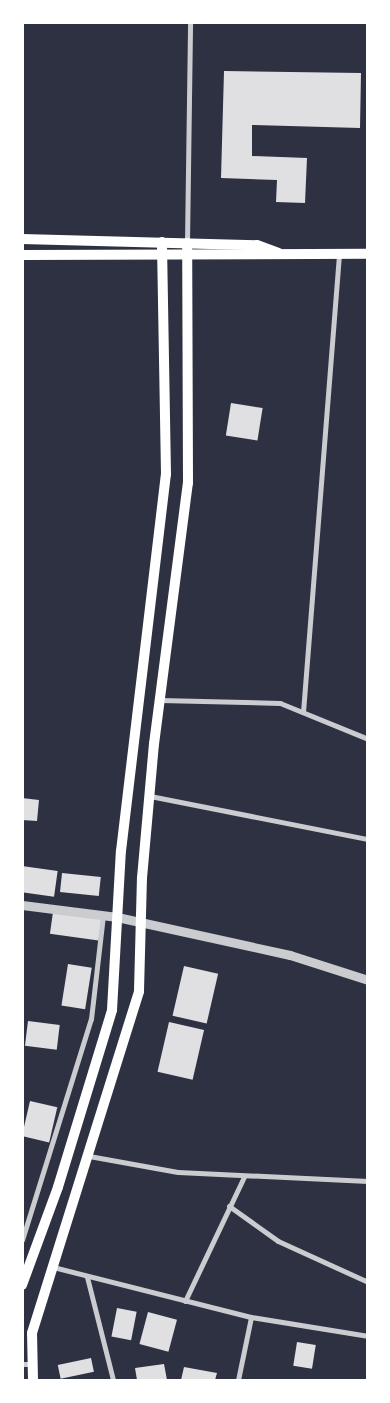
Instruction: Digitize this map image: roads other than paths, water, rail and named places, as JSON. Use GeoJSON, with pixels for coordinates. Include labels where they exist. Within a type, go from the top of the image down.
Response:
{"type":"FeatureCollection","features":[{"type":"Feature","properties":{"kind":"main road"},"geometry":{"type":"LineString","coordinates":[[22,239],[257,244],[278,253]]}},
{"type":"Feature","properties":{"kind":"main road"},"geometry":{"type":"LineString","coordinates":[[22,1285],[106,1035],[115,983],[117,917],[165,483],[162,242]]}},
{"type":"Feature","properties":{"kind":"main road"},"geometry":{"type":"LineString","coordinates":[[33,1380],[26,1364],[32,1333],[134,1015],[143,923],[150,796],[159,700],[188,483],[187,243]]}},
{"type":"Feature","properties":{"kind":"main road"},"geometry":{"type":"LineString","coordinates":[[22,255],[257,258],[278,253],[368,254]]}},
{"type":"Feature","properties":{"kind":"street"},"geometry":{"type":"LineString","coordinates":[[187,243],[190,22]]}},
{"type":"Feature","properties":{"kind":"street"},"geometry":{"type":"LineString","coordinates":[[303,712],[339,254]]}},
{"type":"Feature","properties":{"kind":"street"},"geometry":{"type":"LineString","coordinates":[[159,700],[280,703],[368,739]]}},
{"type":"Feature","properties":{"kind":"street"},"geometry":{"type":"LineString","coordinates":[[150,796],[368,839]]}},
{"type":"Feature","properties":{"kind":"street"},"geometry":{"type":"LineString","coordinates":[[22,905],[117,917],[290,955],[368,980]]}},
{"type":"Feature","properties":{"kind":"street"},"geometry":{"type":"LineString","coordinates":[[22,1240],[91,1019],[103,914]]}},
{"type":"Feature","properties":{"kind":"street"},"geometry":{"type":"LineString","coordinates":[[89,1156],[178,1172],[244,1177],[368,1181]]}},
{"type":"Feature","properties":{"kind":"street"},"geometry":{"type":"LineString","coordinates":[[185,1301],[244,1177]]}},
{"type":"Feature","properties":{"kind":"street"},"geometry":{"type":"LineString","coordinates":[[230,1206],[278,1242],[368,1282]]}},
{"type":"Feature","properties":{"kind":"street"},"geometry":{"type":"LineString","coordinates":[[53,1267],[251,1317],[368,1336]]}},
{"type":"Feature","properties":{"kind":"street"},"geometry":{"type":"LineString","coordinates":[[87,1277],[113,1380]]}},
{"type":"Feature","properties":{"kind":"street"},"geometry":{"type":"LineString","coordinates":[[238,1380],[251,1317]]}}]}
